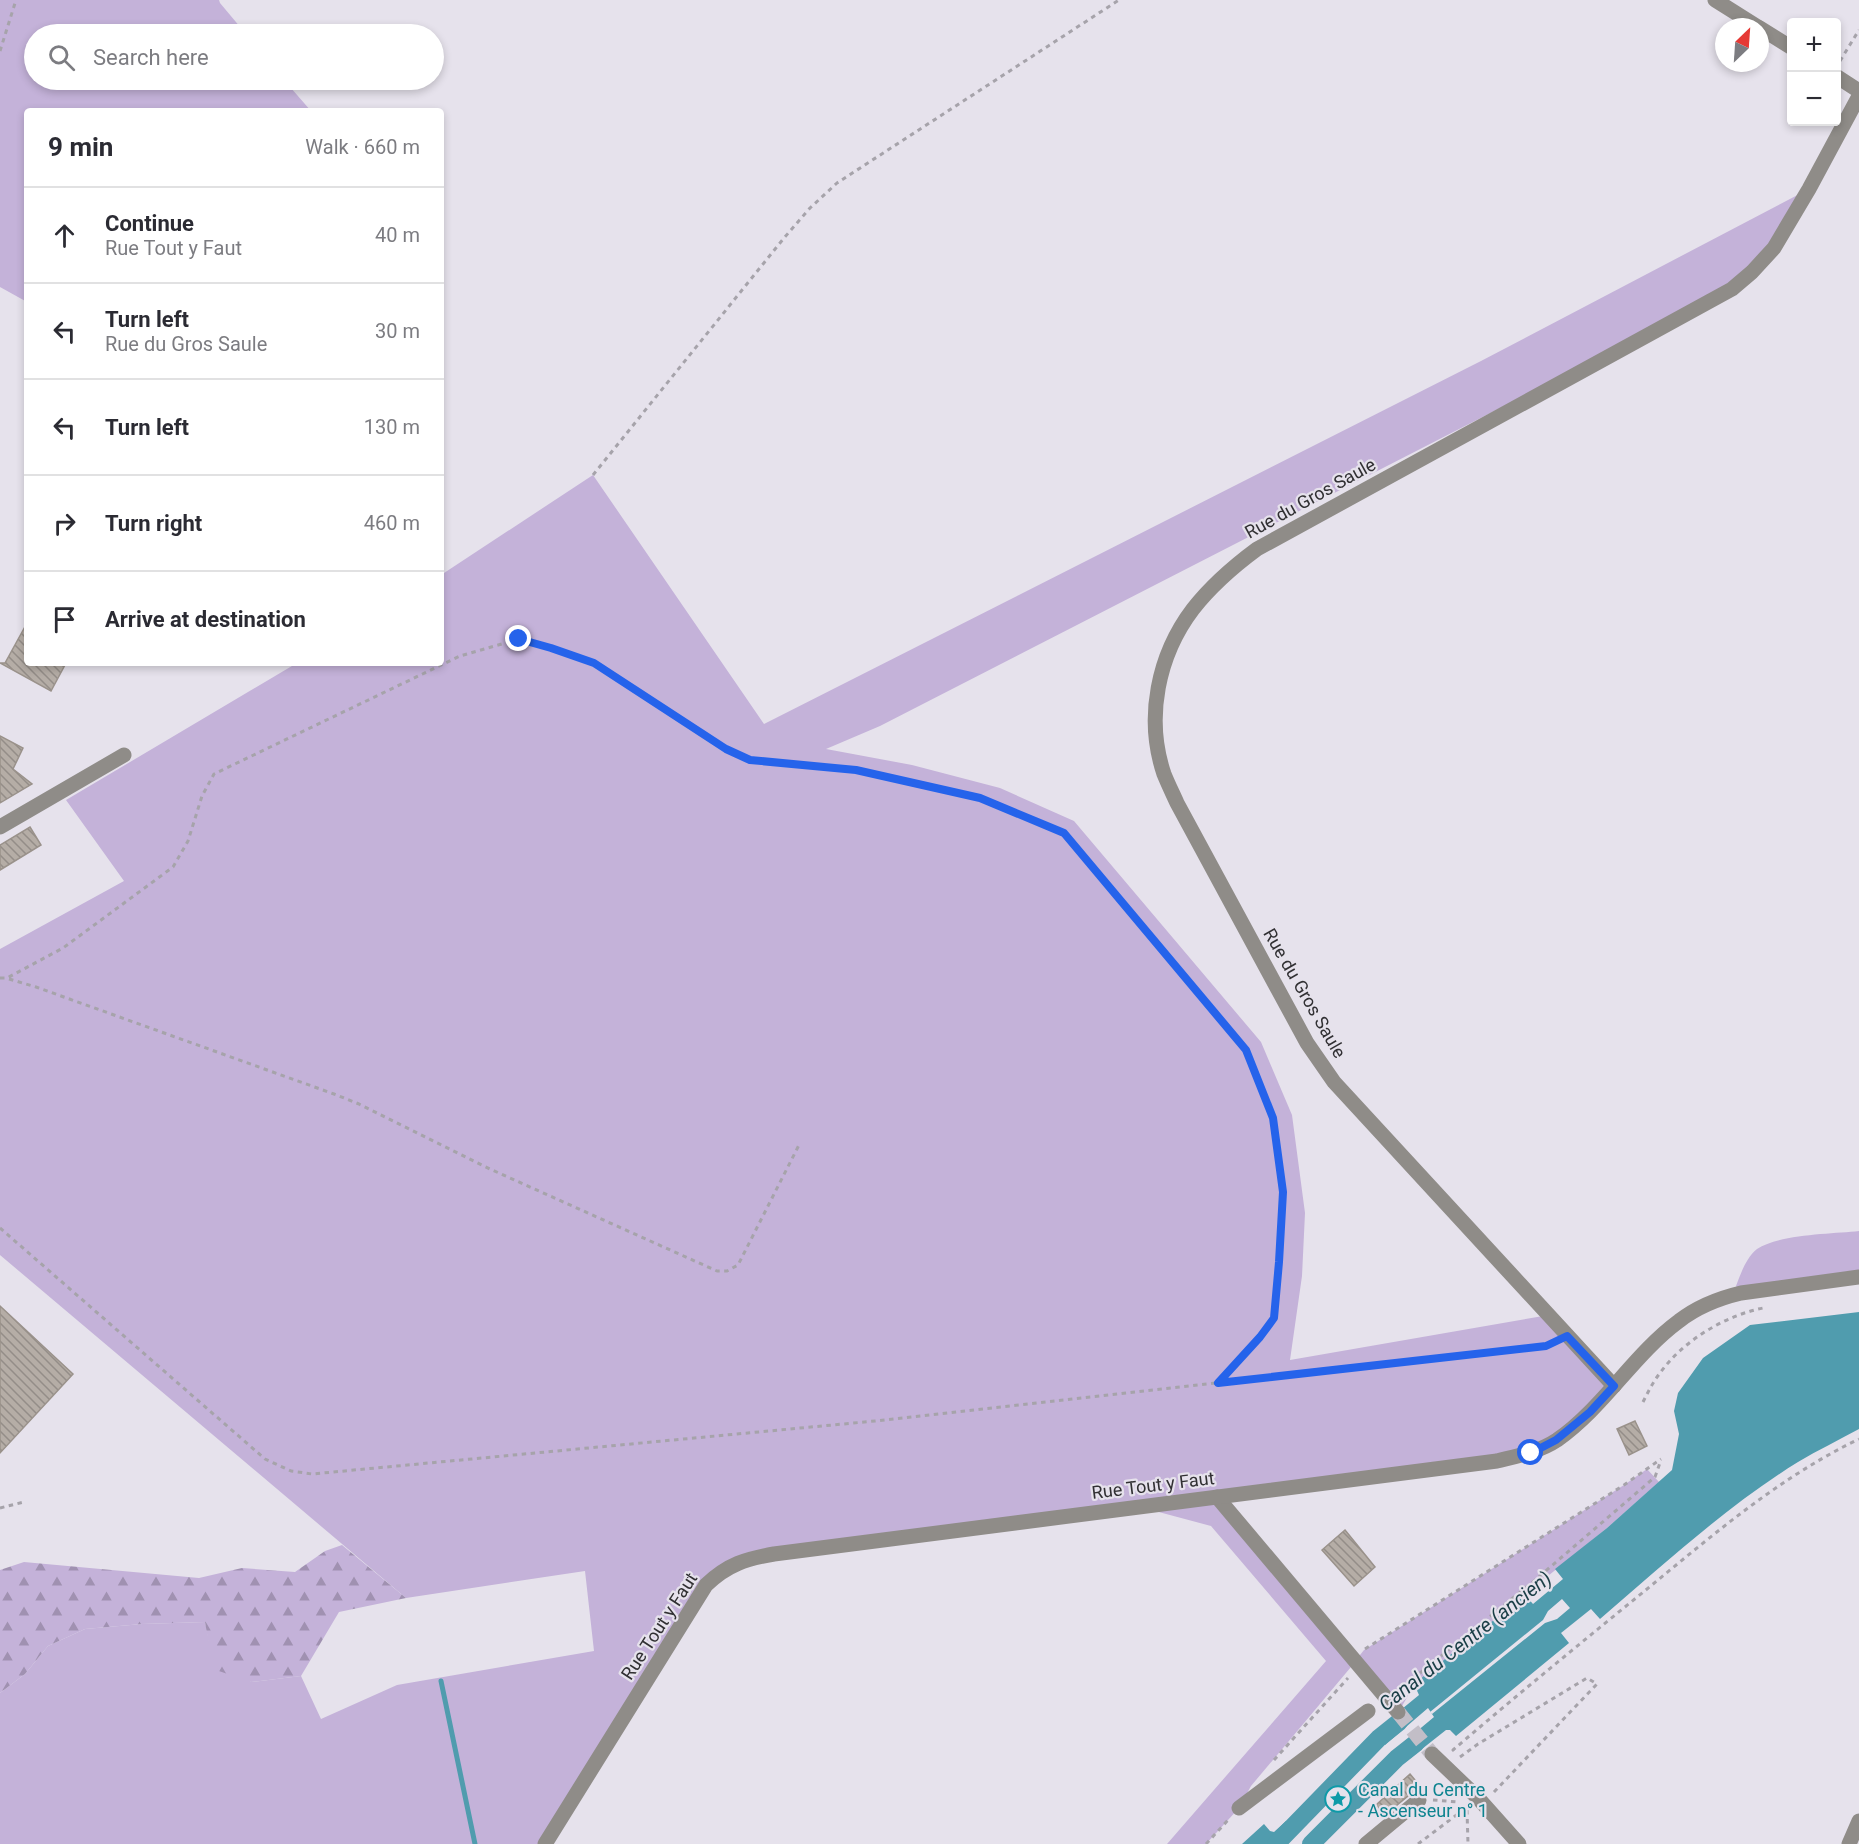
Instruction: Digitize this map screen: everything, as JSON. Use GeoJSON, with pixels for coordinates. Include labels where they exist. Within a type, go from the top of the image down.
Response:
{"type":"FeatureCollection","features":[{"type":"Feature","properties":{"kind":"street"},"geometry":{"type":"LineString","coordinates":[[1715,0],[1743,18]]}},
{"type":"Feature","properties":{"kind":"street"},"geometry":{"type":"LineString","coordinates":[[1769,34],[1787,46]]}},
{"type":"Feature","properties":{"kind":"street"},"geometry":{"type":"LineString","coordinates":[[1841,79],[1859,91]]}},
{"type":"Feature","properties":{"kind":"street","name":"Rue du Gros Saule"},"geometry":{"type":"LineString","coordinates":[[1614,1386],[1334,1082],[1307,1043],[1177,804],[1164,774],[1157,742],[1155,711],[1159,680],[1175,637],[1194,608],[1233,567],[1257,549],[1732,289],[1752,272],[1774,248],[1859,96]]}},
{"type":"Feature","properties":{"kind":"street"},"geometry":{"type":"LineString","coordinates":[[0,827],[124,755]]}},
{"type":"Feature","properties":{"kind":"street","name":"Rue Tout y Faut"},"geometry":{"type":"LineString","coordinates":[[545,1844],[706,1585],[719,1573],[746,1560],[774,1554],[1497,1461],[1531,1453],[1556,1440],[1590,1412],[1657,1340],[1680,1319],[1705,1305],[1750,1292],[1859,1276]]}},
{"type":"Feature","properties":{"kind":"street"},"geometry":{"type":"LineString","coordinates":[[1217,1497],[1398,1712]]}},
{"type":"Feature","properties":{"kind":"street"},"geometry":{"type":"LineString","coordinates":[[1239,1808],[1368,1712]]}},
{"type":"Feature","properties":{"kind":"street"},"geometry":{"type":"LineString","coordinates":[[1432,1754],[1473,1802],[1519,1844]]}},
{"type":"Feature","properties":{"kind":"street"},"geometry":{"type":"LineString","coordinates":[[1366,1844],[1419,1800]]}},
{"type":"Feature","properties":{"kind":"street"},"geometry":{"type":"LineString","coordinates":[[1849,1844],[1859,1821]]}},
{"type":"Feature","properties":{"kind":"path"},"geometry":{"type":"LineString","coordinates":[[0,51],[16,0]]}},
{"type":"Feature","properties":{"kind":"path"},"geometry":{"type":"LineString","coordinates":[[593,475],[784,238],[810,208],[837,183],[1119,0]]}},
{"type":"Feature","properties":{"kind":"path"},"geometry":{"type":"LineString","coordinates":[[1841,59],[1859,30]]}},
{"type":"Feature","properties":{"kind":"path"},"geometry":{"type":"LineString","coordinates":[[444,664],[460,656],[519,639],[594,663],[726,749],[750,760],[856,770],[980,798],[1064,833],[1246,1050],[1273,1118],[1283,1192],[1274,1318],[1218,1383]]}},
{"type":"Feature","properties":{"kind":"path"},"geometry":{"type":"LineString","coordinates":[[7,978],[63,948],[173,867],[188,841],[202,796],[214,774],[439,666]]}},
{"type":"Feature","properties":{"kind":"path"},"geometry":{"type":"LineString","coordinates":[[0,978],[7,978],[58,994],[359,1104],[490,1169],[717,1271],[727,1272],[738,1265],[800,1143]]}},
{"type":"Feature","properties":{"kind":"path"},"geometry":{"type":"LineString","coordinates":[[0,1228],[265,1459],[291,1471],[312,1474],[876,1421],[1546,1346],[1567,1336]]}},
{"type":"Feature","properties":{"kind":"path"},"geometry":{"type":"LineString","coordinates":[[1643,1402],[1660,1373],[1696,1338],[1730,1319],[1766,1308]]}},
{"type":"Feature","properties":{"kind":"path"},"geometry":{"type":"LineString","coordinates":[[1418,1844],[1473,1802],[1492,1794],[1597,1684],[1587,1678],[1460,1757],[1453,1750],[1725,1524],[1768,1492],[1859,1439]]}},
{"type":"Feature","properties":{"kind":"path"},"geometry":{"type":"LineString","coordinates":[[1356,1661],[1364,1650],[1624,1485],[1661,1458],[1655,1477],[1534,1581],[1397,1692]]}},
{"type":"Feature","properties":{"kind":"path"},"geometry":{"type":"LineString","coordinates":[[0,1508],[24,1502]]}},
{"type":"Feature","properties":{"kind":"path"},"geometry":{"type":"LineString","coordinates":[[1349,1677],[1354,1686]]}},
{"type":"Feature","properties":{"kind":"path"},"geometry":{"type":"LineString","coordinates":[[1419,1800],[1461,1802]]}},
{"type":"Feature","properties":{"kind":"path"},"geometry":{"type":"LineString","coordinates":[[1468,1844],[1473,1802]]}},
{"type":"Feature","properties":{"kind":"green space"},"geometry":{"type":"Polygon","coordinates":[[[0,0],[219,0],[238,24],[24,24],[24,90],[293,90],[308,108],[24,108],[24,300],[0,287],[0,0]]]}},
{"type":"Feature","properties":{"kind":"green space"},"geometry":{"type":"Polygon","coordinates":[[[1809,189],[1790,219],[1732,289],[880,726],[826,749],[912,765],[1000,788],[1074,821],[1261,1042],[1292,1115],[1305,1213],[1302,1276],[1290,1360],[1549,1315],[1614,1386],[1531,1453],[1218,1497],[1356,1660],[1364,1650],[1647,1469],[1659,1482],[1607,1528],[1415,1684],[1402,1706],[1356,1661],[1251,1786],[1239,1808],[1206,1844],[1167,1844],[1326,1661],[1211,1526],[1140,1507],[774,1554],[719,1573],[545,1844],[0,1844],[0,1693],[25,1674],[48,1646],[85,1629],[205,1622],[209,1641],[251,1682],[301,1676],[321,1719],[397,1685],[594,1651],[585,1571],[406,1598],[0,1255],[0,949],[124,881],[66,800],[292,666],[444,666],[444,573],[593,475],[764,724],[1481,361],[1809,189]]]}},
{"type":"Feature","properties":{"kind":"green space"},"geometry":{"type":"Polygon","coordinates":[[[1859,1231],[1859,1277],[1741,1293],[1736,1286],[1750,1257],[1757,1249],[1767,1244],[1792,1238],[1859,1231]]]}},
{"type":"Feature","properties":{"kind":"green space"},"geometry":{"type":"Polygon","coordinates":[[[342,1545],[406,1598],[339,1612],[301,1676],[251,1682],[213,1669],[205,1622],[142,1624],[85,1629],[48,1646],[25,1674],[0,1693],[0,1570],[24,1562],[199,1578],[242,1568],[295,1572],[325,1551],[342,1545]]]}},
{"type":"Feature","properties":{"kind":"water"},"geometry":{"type":"Polygon","coordinates":[[[1859,1312],[1859,1429],[1798,1462],[1746,1497],[1696,1536],[1600,1619],[1591,1609],[1561,1633],[1569,1643],[1456,1736],[1450,1730],[1446,1730],[1403,1764],[1392,1752],[1434,1717],[1428,1708],[1385,1745],[1374,1732],[1419,1695],[1414,1684],[1525,1595],[1533,1604],[1563,1579],[1555,1569],[1607,1528],[1672,1470],[1679,1434],[1674,1411],[1678,1393],[1703,1358],[1750,1325],[1859,1312]]]}},
{"type":"Feature","properties":{"kind":"water"},"geometry":{"type":"Polygon","coordinates":[[[1286,1821],[1294,1830],[1287,1837],[1288,1844],[1242,1844],[1264,1824],[1274,1832],[1286,1821]]]}},
{"type":"Feature","properties":{"kind":"pier"},"geometry":{"type":"Polygon","coordinates":[[[1562,1599],[1570,1608],[1557,1619],[1545,1623],[1432,1714],[1430,1712],[1543,1620],[1548,1611],[1562,1599]]]}},
{"type":"Feature","properties":{"kind":"building"},"geometry":{"type":"Polygon","coordinates":[[[24,628],[24,666],[64,666],[51,691],[0,663],[5,663],[24,628]]]}},
{"type":"Feature","properties":{"kind":"building"},"geometry":{"type":"Polygon","coordinates":[[[0,736],[23,748],[13,769],[32,784],[0,803],[0,736]]]}},
{"type":"Feature","properties":{"kind":"building"},"geometry":{"type":"Polygon","coordinates":[[[30,827],[41,845],[0,870],[0,845],[30,827]]]}},
{"type":"Feature","properties":{"kind":"building"},"geometry":{"type":"Polygon","coordinates":[[[0,1306],[73,1374],[0,1453],[0,1306]]]}},
{"type":"Feature","properties":{"kind":"building"},"geometry":{"type":"Polygon","coordinates":[[[1635,1421],[1647,1446],[1629,1455],[1617,1429],[1635,1421]]]}},
{"type":"Feature","properties":{"kind":"building"},"geometry":{"type":"Polygon","coordinates":[[[1345,1530],[1375,1567],[1354,1586],[1322,1550],[1345,1530]]]}},
{"type":"Feature","properties":{"kind":"building"},"geometry":{"type":"Polygon","coordinates":[[[1410,1774],[1425,1792],[1418,1790],[1413,1792],[1385,1815],[1376,1805],[1410,1774]]]}},
{"type":"Feature","properties":{"kind":"waterway"},"geometry":{"type":"LineString","coordinates":[[441,1681],[475,1844]]}},
{"type":"Feature","properties":{"kind":"waterway"},"geometry":{"type":"LineString","coordinates":[[1276,1844],[1379,1738],[1399,1722]]}},
{"type":"Feature","properties":{"kind":"waterway"},"geometry":{"type":"LineString","coordinates":[[1311,1844],[1397,1758],[1416,1743]]}},
{"type":"Feature","properties":{"kind":"tunnel"},"geometry":{"type":"LineString","coordinates":[[1398,1712],[1432,1754]]}},
{"type":"Feature","properties":{"kind":"place","name":"Canal du Centre - Ascenseur n° 1"},"geometry":{"type":"Point","coordinates":[1338,1799]}},
{"type":"Feature","properties":{"kind":"route"},"geometry":{"type":"LineString","coordinates":[[519,639],[594,663],[726,749],[750,760],[856,770],[980,798],[1064,833],[1246,1050],[1273,1118],[1283,1192],[1274,1318],[1218,1383],[1546,1346],[1567,1336],[1614,1386],[1590,1412],[1556,1440],[1531,1453]]}},
{"type":"Feature","properties":{"kind":"water label","name":"Canal du Centre (ancien)"},"geometry":{"type":"Point","coordinates":[1465,1641]}}]}
